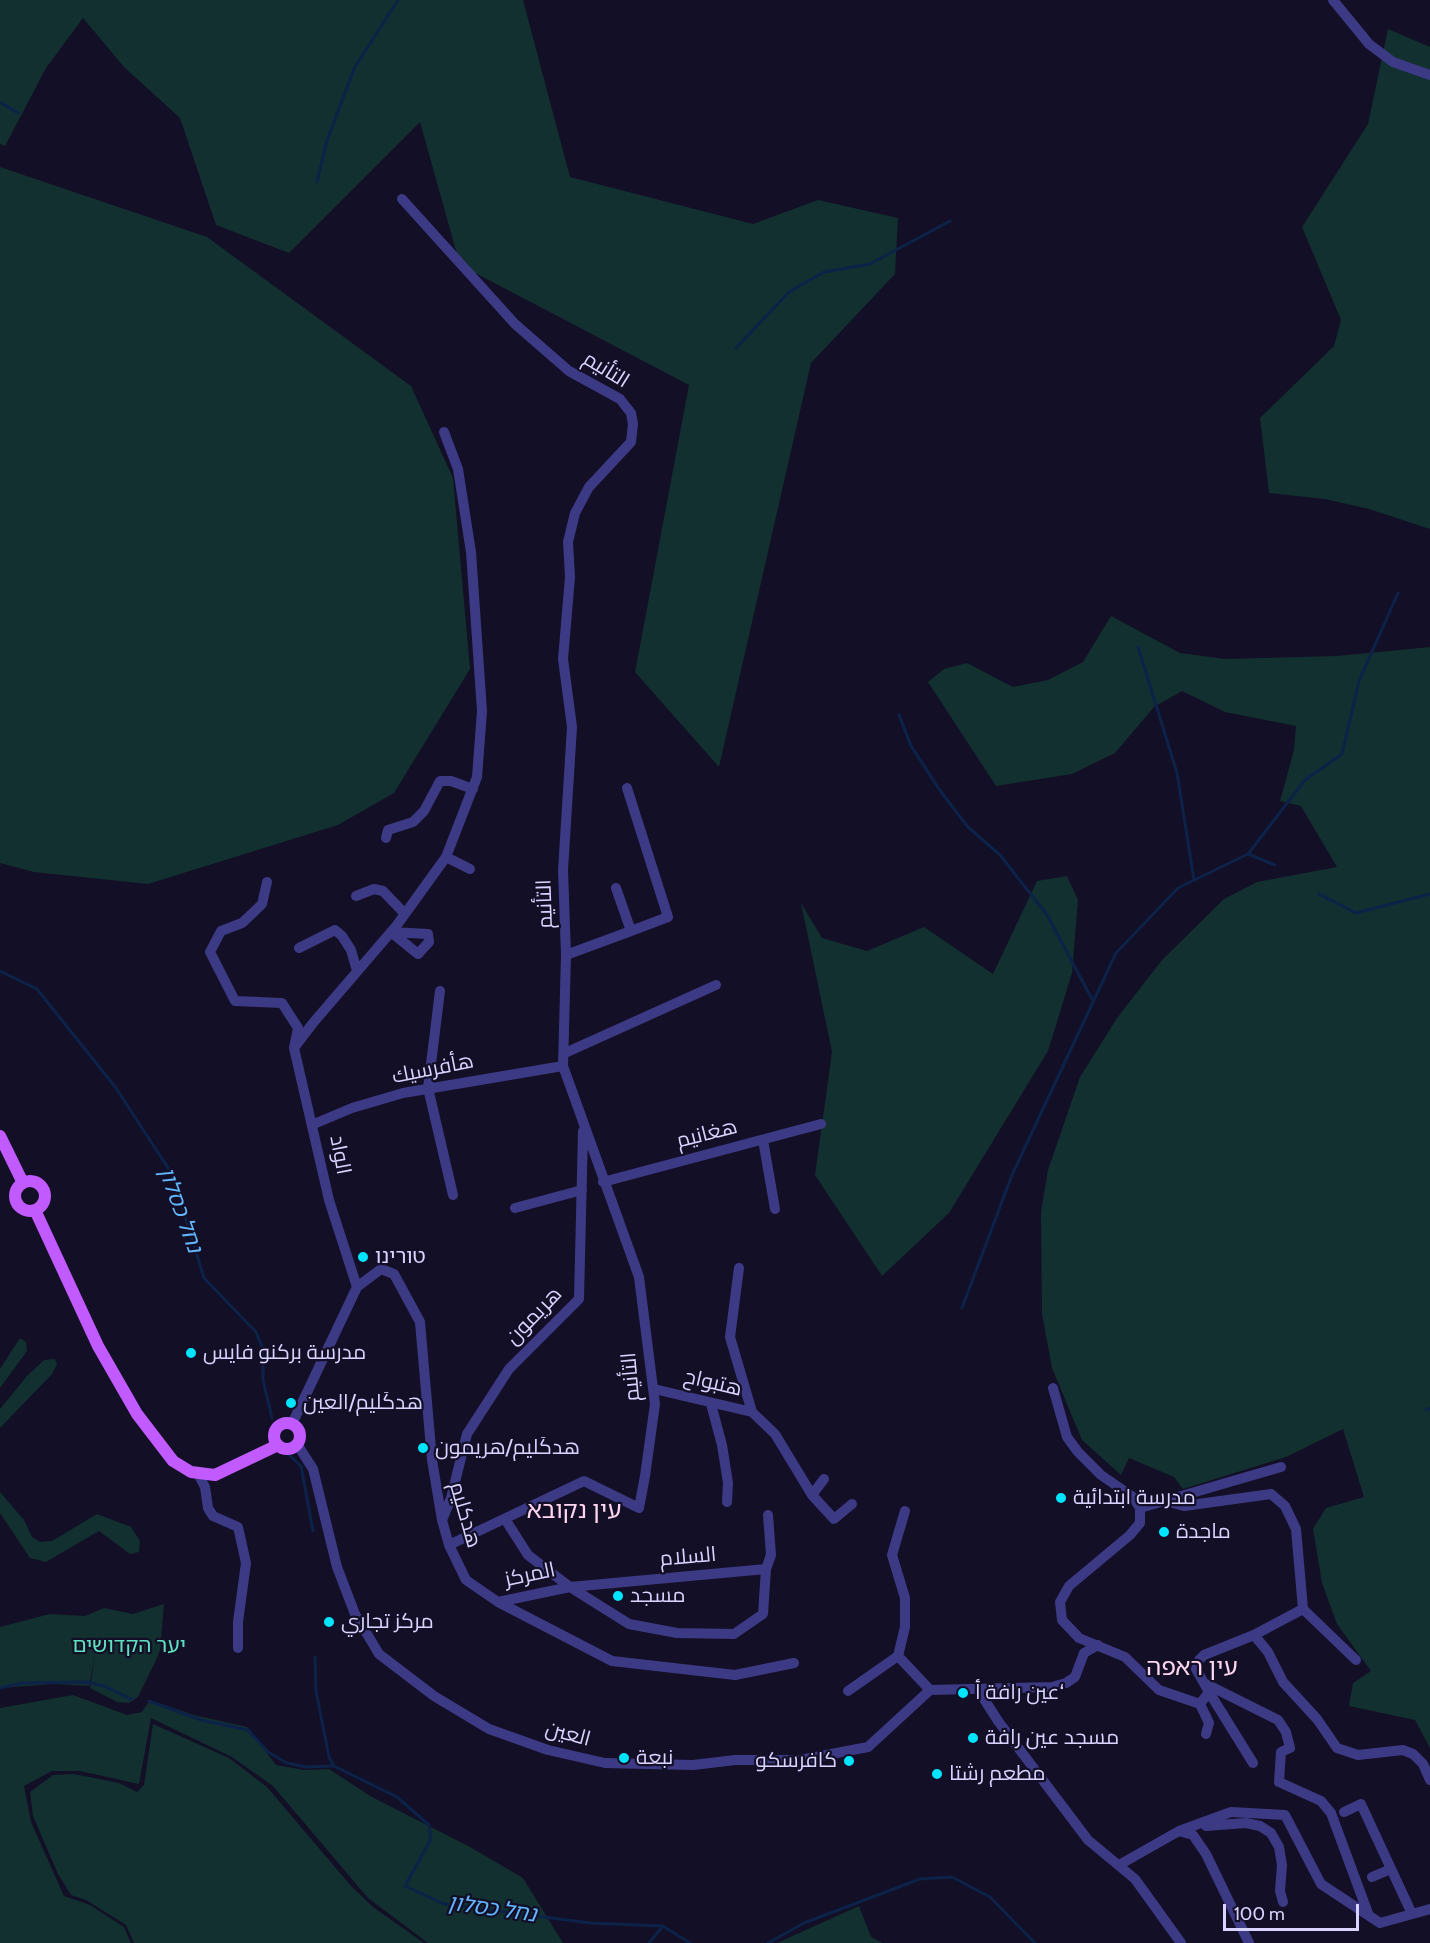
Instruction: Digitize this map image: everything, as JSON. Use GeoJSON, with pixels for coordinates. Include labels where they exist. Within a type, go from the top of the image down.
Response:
{"type":"FeatureCollection","features":[{"type":"Feature","properties":{"kind":"main road"},"geometry":{"type":"LineString","coordinates":[[0,1136],[22,1183]]}},
{"type":"Feature","properties":{"kind":"main road"},"geometry":{"type":"LineString","coordinates":[[36,1182],[44,1189],[45,1200],[35,1210],[23,1209],[16,1201],[16,1191],[22,1183],[36,1182]]}},
{"type":"Feature","properties":{"kind":"main road"},"geometry":{"type":"LineString","coordinates":[[35,1210],[98,1346],[120,1387],[163,1450],[183,1468],[198,1474],[215,1475],[226,1472],[278,1445]]}},
{"type":"Feature","properties":{"kind":"main road"},"geometry":{"type":"LineString","coordinates":[[284,1424],[292,1424],[299,1431],[297,1444],[288,1449],[278,1445],[274,1437],[276,1428],[284,1424]]}},
{"type":"Feature","properties":{"kind":"street"},"geometry":{"type":"LineString","coordinates":[[1333,0],[1370,44],[1393,62],[1430,75]]}},
{"type":"Feature","properties":{"kind":"street","name":"التأنيم"},"geometry":{"type":"LineString","coordinates":[[402,199],[515,324],[569,371],[620,399],[631,413],[631,442],[589,487],[574,513],[568,542],[570,577],[563,658],[572,727],[563,870],[566,955],[564,1066],[603,1182],[639,1277],[655,1404],[639,1508],[584,1481],[449,1545]]}},
{"type":"Feature","properties":{"kind":"street"},"geometry":{"type":"LineString","coordinates":[[294,1048],[392,932],[446,857],[477,777],[482,711],[471,552],[458,469],[444,432]]}},
{"type":"Feature","properties":{"kind":"street"},"geometry":{"type":"LineString","coordinates":[[386,838],[388,830],[414,822],[424,811],[440,781],[451,781],[473,789]]}},
{"type":"Feature","properties":{"kind":"street"},"geometry":{"type":"LineString","coordinates":[[566,955],[668,917],[627,788]]}},
{"type":"Feature","properties":{"kind":"street"},"geometry":{"type":"LineString","coordinates":[[446,857],[470,869]]}},
{"type":"Feature","properties":{"kind":"street","name":"الواد"},"geometry":{"type":"LineString","coordinates":[[267,882],[262,904],[242,923],[221,931],[210,952],[236,1001],[282,1003],[298,1028],[294,1048],[314,1124],[329,1200],[357,1287]]}},
{"type":"Feature","properties":{"kind":"street"},"geometry":{"type":"LineString","coordinates":[[616,888],[631,931]]}},
{"type":"Feature","properties":{"kind":"street"},"geometry":{"type":"LineString","coordinates":[[356,896],[374,889],[383,891],[405,914]]}},
{"type":"Feature","properties":{"kind":"street"},"geometry":{"type":"LineString","coordinates":[[299,948],[335,930],[351,950],[357,971]]}},
{"type":"Feature","properties":{"kind":"street"},"geometry":{"type":"LineString","coordinates":[[565,1053],[716,985]]}},
{"type":"Feature","properties":{"kind":"street"},"geometry":{"type":"LineString","coordinates":[[440,991],[428,1088],[453,1195]]}},
{"type":"Feature","properties":{"kind":"street","name":"هأفرسيك"},"geometry":{"type":"LineString","coordinates":[[314,1124],[352,1108],[428,1088],[564,1066]]}},
{"type":"Feature","properties":{"kind":"street","name":"هريمون"},"geometry":{"type":"LineString","coordinates":[[442,1520],[449,1504],[467,1434],[509,1369],[579,1299],[583,1120]]}},
{"type":"Feature","properties":{"kind":"street","name":"هغانيم"},"geometry":{"type":"LineString","coordinates":[[603,1182],[821,1124]]}},
{"type":"Feature","properties":{"kind":"street"},"geometry":{"type":"LineString","coordinates":[[763,1140],[775,1209]]}},
{"type":"Feature","properties":{"kind":"street"},"geometry":{"type":"LineString","coordinates":[[516,1208],[582,1190]]}},
{"type":"Feature","properties":{"kind":"street"},"geometry":{"type":"LineString","coordinates":[[739,1268],[730,1337],[752,1412]]}},
{"type":"Feature","properties":{"kind":"street","name":"هدكليم"},"geometry":{"type":"LineString","coordinates":[[292,1424],[357,1287],[381,1269],[394,1274],[420,1322],[432,1460],[442,1520],[449,1545],[466,1580],[498,1602],[612,1661],[735,1675],[794,1663]]}},
{"type":"Feature","properties":{"kind":"street"},"geometry":{"type":"LineString","coordinates":[[1053,1388],[1067,1437],[1078,1452],[1101,1475],[1133,1497],[1140,1508],[1140,1522],[1130,1534],[1077,1578],[1060,1602],[1062,1620],[1079,1638],[1125,1657],[1159,1690],[1200,1704],[1209,1723],[1206,1734]]}},
{"type":"Feature","properties":{"kind":"street","name":"هتبواح"},"geometry":{"type":"LineString","coordinates":[[654,1389],[752,1412],[775,1434],[812,1495],[834,1519],[852,1504]]}},
{"type":"Feature","properties":{"kind":"street"},"geometry":{"type":"LineString","coordinates":[[711,1404],[722,1445],[728,1483],[726,1502]]}},
{"type":"Feature","properties":{"kind":"street","name":"العين"},"geometry":{"type":"LineString","coordinates":[[297,1444],[313,1468],[337,1568],[355,1614],[379,1654],[434,1696],[489,1729],[548,1750],[605,1763],[693,1765],[735,1760],[800,1760],[868,1747],[930,1690]]}},
{"type":"Feature","properties":{"kind":"street"},"geometry":{"type":"LineString","coordinates":[[1140,1508],[1281,1467]]}},
{"type":"Feature","properties":{"kind":"street"},"geometry":{"type":"LineString","coordinates":[[198,1474],[205,1487],[208,1508],[213,1516],[238,1527],[246,1563],[238,1622],[238,1648]]}},
{"type":"Feature","properties":{"kind":"street"},"geometry":{"type":"LineString","coordinates":[[812,1495],[824,1479]]}},
{"type":"Feature","properties":{"kind":"street"},"geometry":{"type":"LineString","coordinates":[[1166,1501],[1184,1506],[1271,1494],[1285,1506],[1296,1529],[1303,1609],[1356,1660]]}},
{"type":"Feature","properties":{"kind":"street"},"geometry":{"type":"LineString","coordinates":[[848,1691],[898,1656],[905,1627],[905,1598],[891,1555],[905,1511]]}},
{"type":"Feature","properties":{"kind":"street"},"geometry":{"type":"LineString","coordinates":[[505,1519],[528,1554],[570,1587],[629,1624],[666,1632],[734,1634],[763,1614],[766,1569],[771,1555],[768,1515]]}},
{"type":"Feature","properties":{"kind":"street","name":"السلام"},"geometry":{"type":"LineString","coordinates":[[570,1587],[766,1569]]}},
{"type":"Feature","properties":{"kind":"street","name":"المركز"},"geometry":{"type":"LineString","coordinates":[[498,1602],[570,1587]]}},
{"type":"Feature","properties":{"kind":"street"},"geometry":{"type":"LineString","coordinates":[[1252,1763],[1196,1669],[1199,1660],[1204,1655],[1254,1635],[1303,1609]]}},
{"type":"Feature","properties":{"kind":"street"},"geometry":{"type":"LineString","coordinates":[[1254,1635],[1268,1652],[1283,1682],[1312,1713],[1337,1748],[1358,1755],[1403,1750],[1413,1754],[1423,1764],[1430,1780]]}},
{"type":"Feature","properties":{"kind":"street"},"geometry":{"type":"LineString","coordinates":[[898,1656],[930,1690],[1038,1688],[1066,1683],[1075,1677],[1084,1653],[1098,1645]]}},
{"type":"Feature","properties":{"kind":"street"},"geometry":{"type":"LineString","coordinates":[[977,1688],[998,1721],[1088,1840],[1135,1879],[1181,1943]]}},
{"type":"Feature","properties":{"kind":"street"},"geometry":{"type":"LineString","coordinates":[[1200,1704],[1207,1688]]}},
{"type":"Feature","properties":{"kind":"street"},"geometry":{"type":"LineString","coordinates":[[1207,1688],[1278,1720],[1286,1732],[1290,1748],[1281,1752],[1279,1782],[1321,1801],[1331,1813],[1369,1916]]}},
{"type":"Feature","properties":{"kind":"street"},"geometry":{"type":"LineString","coordinates":[[1344,1812],[1361,1804],[1370,1835],[1391,1869],[1412,1914]]}},
{"type":"Feature","properties":{"kind":"street"},"geometry":{"type":"LineString","coordinates":[[1119,1865],[1179,1831],[1231,1812],[1285,1815],[1320,1884],[1369,1916],[1380,1923],[1430,1909]]}},
{"type":"Feature","properties":{"kind":"street"},"geometry":{"type":"LineString","coordinates":[[1179,1831],[1246,1823],[1260,1826],[1271,1833],[1279,1848],[1283,1902]]}},
{"type":"Feature","properties":{"kind":"street"},"geometry":{"type":"LineString","coordinates":[[1179,1831],[1193,1835],[1206,1854],[1249,1943]]}},
{"type":"Feature","properties":{"kind":"street"},"geometry":{"type":"LineString","coordinates":[[1372,1877],[1391,1869]]}},
{"type":"Feature","properties":{"kind":"green space"},"geometry":{"type":"Polygon","coordinates":[[[0,0],[523,0],[570,177],[753,224],[818,200],[898,218],[895,274],[811,363],[719,767],[635,672],[689,385],[460,265],[420,122],[289,253],[216,225],[180,118],[124,67],[83,18],[46,68],[5,146],[0,144],[0,0]]]}},
{"type":"Feature","properties":{"kind":"green space"},"geometry":{"type":"Polygon","coordinates":[[[1388,29],[1430,47],[1430,529],[1369,509],[1325,499],[1269,493],[1260,418],[1334,346],[1341,320],[1302,227],[1368,124],[1388,29]]]}},
{"type":"Feature","properties":{"kind":"green space"},"geometry":{"type":"Polygon","coordinates":[[[0,167],[207,237],[411,386],[453,478],[470,669],[394,793],[338,825],[148,884],[34,872],[0,863],[0,167]]]}},
{"type":"Feature","properties":{"kind":"green space"},"geometry":{"type":"Polygon","coordinates":[[[1111,616],[1180,653],[1225,659],[1337,656],[1430,647],[1430,1748],[1415,1720],[1349,1706],[1353,1683],[1371,1671],[1337,1624],[1322,1583],[1313,1529],[1326,1508],[1364,1497],[1343,1429],[1286,1457],[1183,1489],[1174,1477],[1129,1458],[1121,1475],[1082,1440],[1052,1368],[1042,1314],[1041,1212],[1048,1170],[1080,1077],[1117,1018],[1162,960],[1224,899],[1257,882],[1337,867],[1301,806],[1280,801],[1294,750],[1296,726],[1225,712],[1182,691],[1154,707],[1115,753],[1072,774],[996,786],[928,682],[944,669],[967,663],[1013,687],[1048,680],[1083,662],[1111,616]]]}},
{"type":"Feature","properties":{"kind":"green space"},"geometry":{"type":"Polygon","coordinates":[[[1067,876],[1078,900],[1072,973],[1048,1051],[949,1213],[882,1276],[815,1175],[832,1052],[801,903],[822,938],[867,951],[924,927],[993,974],[1037,881],[1067,876]]]}},
{"type":"Feature","properties":{"kind":"green space"},"geometry":{"type":"Polygon","coordinates":[[[20,1338],[26,1342],[27,1351],[0,1388],[0,1369],[20,1338]]]}},
{"type":"Feature","properties":{"kind":"green space"},"geometry":{"type":"Polygon","coordinates":[[[55,1359],[57,1364],[52,1374],[0,1428],[0,1409],[27,1376],[44,1360],[55,1359]]]}},
{"type":"Feature","properties":{"kind":"green space"},"geometry":{"type":"Polygon","coordinates":[[[0,1492],[24,1520],[32,1537],[40,1542],[52,1541],[97,1514],[131,1527],[140,1541],[139,1552],[130,1554],[99,1531],[46,1562],[30,1558],[0,1513],[0,1492]]]}},
{"type":"Feature","properties":{"kind":"green space","name":"יער הקדושים"},"geometry":{"type":"Polygon","coordinates":[[[164,1604],[160,1650],[138,1697],[129,1703],[117,1702],[90,1688],[95,1655],[89,1686],[53,1684],[0,1688],[0,1627],[50,1614],[85,1616],[104,1608],[133,1614],[164,1604]]]}},
{"type":"Feature","properties":{"kind":"green space"},"geometry":{"type":"Polygon","coordinates":[[[73,1695],[127,1715],[142,1712],[150,1700],[194,1715],[247,1727],[276,1765],[304,1770],[329,1769],[372,1797],[470,1847],[523,1878],[563,1943],[428,1943],[368,1898],[273,1786],[232,1757],[151,1718],[139,1784],[80,1771],[52,1771],[24,1786],[31,1822],[64,1896],[90,1905],[124,1927],[131,1943],[0,1943],[0,1708],[73,1695]]]}},
{"type":"Feature","properties":{"kind":"green space"},"geometry":{"type":"Polygon","coordinates":[[[153,1724],[229,1758],[267,1787],[351,1886],[373,1907],[424,1943],[134,1943],[126,1925],[86,1900],[71,1895],[58,1874],[33,1816],[30,1792],[53,1775],[74,1774],[119,1783],[137,1792],[144,1785],[153,1724]]]}},
{"type":"Feature","properties":{"kind":"green space"},"geometry":{"type":"Polygon","coordinates":[[[859,1906],[871,1937],[883,1943],[777,1943],[859,1906]]]}},
{"type":"Feature","properties":{"kind":"waterway"},"geometry":{"type":"LineString","coordinates":[[317,182],[327,140],[355,67],[398,0]]}},
{"type":"Feature","properties":{"kind":"waterway"},"geometry":{"type":"LineString","coordinates":[[0,102],[18,113]]}},
{"type":"Feature","properties":{"kind":"waterway"},"geometry":{"type":"LineString","coordinates":[[736,348],[789,292],[824,272],[870,264],[950,221]]}},
{"type":"Feature","properties":{"kind":"waterway"},"geometry":{"type":"LineString","coordinates":[[1248,854],[1305,780],[1342,754],[1359,681],[1398,593]]}},
{"type":"Feature","properties":{"kind":"waterway"},"geometry":{"type":"LineString","coordinates":[[1138,647],[1177,773],[1194,880]]}},
{"type":"Feature","properties":{"kind":"waterway"},"geometry":{"type":"LineString","coordinates":[[899,715],[911,746],[941,792],[968,827],[1000,855],[1047,915],[1092,999]]}},
{"type":"Feature","properties":{"kind":"waterway"},"geometry":{"type":"LineString","coordinates":[[962,1308],[1012,1175],[1116,953],[1178,888],[1248,854],[1275,865]]}},
{"type":"Feature","properties":{"kind":"waterway"},"geometry":{"type":"LineString","coordinates":[[1319,894],[1356,913],[1430,894]]}},
{"type":"Feature","properties":{"kind":"waterway","name":"נחל כסלון"},"geometry":{"type":"LineString","coordinates":[[0,971],[37,989],[116,1088],[172,1174],[204,1278],[256,1332],[263,1349],[263,1380],[272,1418]]}},
{"type":"Feature","properties":{"kind":"waterway"},"geometry":{"type":"LineString","coordinates":[[1426,1410],[1430,1408]]}},
{"type":"Feature","properties":{"kind":"waterway"},"geometry":{"type":"LineString","coordinates":[[285,1451],[301,1466],[313,1531]]}},
{"type":"Feature","properties":{"kind":"waterway","name":"נחל כסלון"},"geometry":{"type":"LineString","coordinates":[[315,1657],[316,1691],[329,1757],[334,1766],[397,1797],[429,1825],[431,1839],[405,1886],[444,1904],[590,1923],[663,1926],[690,1943]]}},
{"type":"Feature","properties":{"kind":"waterway"},"geometry":{"type":"LineString","coordinates":[[0,1688],[23,1683],[87,1682],[104,1686],[131,1699]]}},
{"type":"Feature","properties":{"kind":"waterway"},"geometry":{"type":"LineString","coordinates":[[149,1701],[201,1720],[248,1730],[268,1752],[287,1763],[306,1767],[333,1766]]}},
{"type":"Feature","properties":{"kind":"waterway","name":"נחל כסלון"},"geometry":{"type":"LineString","coordinates":[[768,1943],[804,1923],[920,1879],[952,1877],[990,1897],[1035,1943]]}},
{"type":"Feature","properties":{"kind":"waterway"},"geometry":{"type":"LineString","coordinates":[[649,1943],[663,1926]]}},
{"type":"Feature","properties":{"kind":"place","name":"טורינו"},"geometry":{"type":"Point","coordinates":[363,1257]}},
{"type":"Feature","properties":{"kind":"place","name":"مدرسة بركنو فايس"},"geometry":{"type":"Point","coordinates":[191,1353]}},
{"type":"Feature","properties":{"kind":"place","name":"هدكَليم/العين"},"geometry":{"type":"Point","coordinates":[291,1403]}},
{"type":"Feature","properties":{"kind":"place","name":"هدكَليم/هريمون"},"geometry":{"type":"Point","coordinates":[423,1448]}},
{"type":"Feature","properties":{"kind":"place","name":"مدرسة ابتدائية"},"geometry":{"type":"Point","coordinates":[1061,1498]}},
{"type":"Feature","properties":{"kind":"place","name":"ماجدة"},"geometry":{"type":"Point","coordinates":[1164,1532]}},
{"type":"Feature","properties":{"kind":"place","name":"مسجد"},"geometry":{"type":"Point","coordinates":[618,1596]}},
{"type":"Feature","properties":{"kind":"place","name":"مركز تجاري"},"geometry":{"type":"Point","coordinates":[329,1622]}},
{"type":"Feature","properties":{"kind":"place","name":"عين رافة أ‘"},"geometry":{"type":"Point","coordinates":[963,1693]}},
{"type":"Feature","properties":{"kind":"place","name":"مسجد عين رافة"},"geometry":{"type":"Point","coordinates":[973,1738]}},
{"type":"Feature","properties":{"kind":"place","name":"نبعة"},"geometry":{"type":"Point","coordinates":[624,1758]}},
{"type":"Feature","properties":{"kind":"place","name":"كافرسكو"},"geometry":{"type":"Point","coordinates":[849,1761]}},
{"type":"Feature","properties":{"kind":"place","name":"مطعم رشتا"},"geometry":{"type":"Point","coordinates":[937,1774]}},
{"type":"Feature","properties":{"kind":"district","name":"עין נקובא"},"geometry":{"type":"Point","coordinates":[574,1511]}},
{"type":"Feature","properties":{"kind":"district","name":"עין ראפה"},"geometry":{"type":"Point","coordinates":[1192,1668]}}]}
